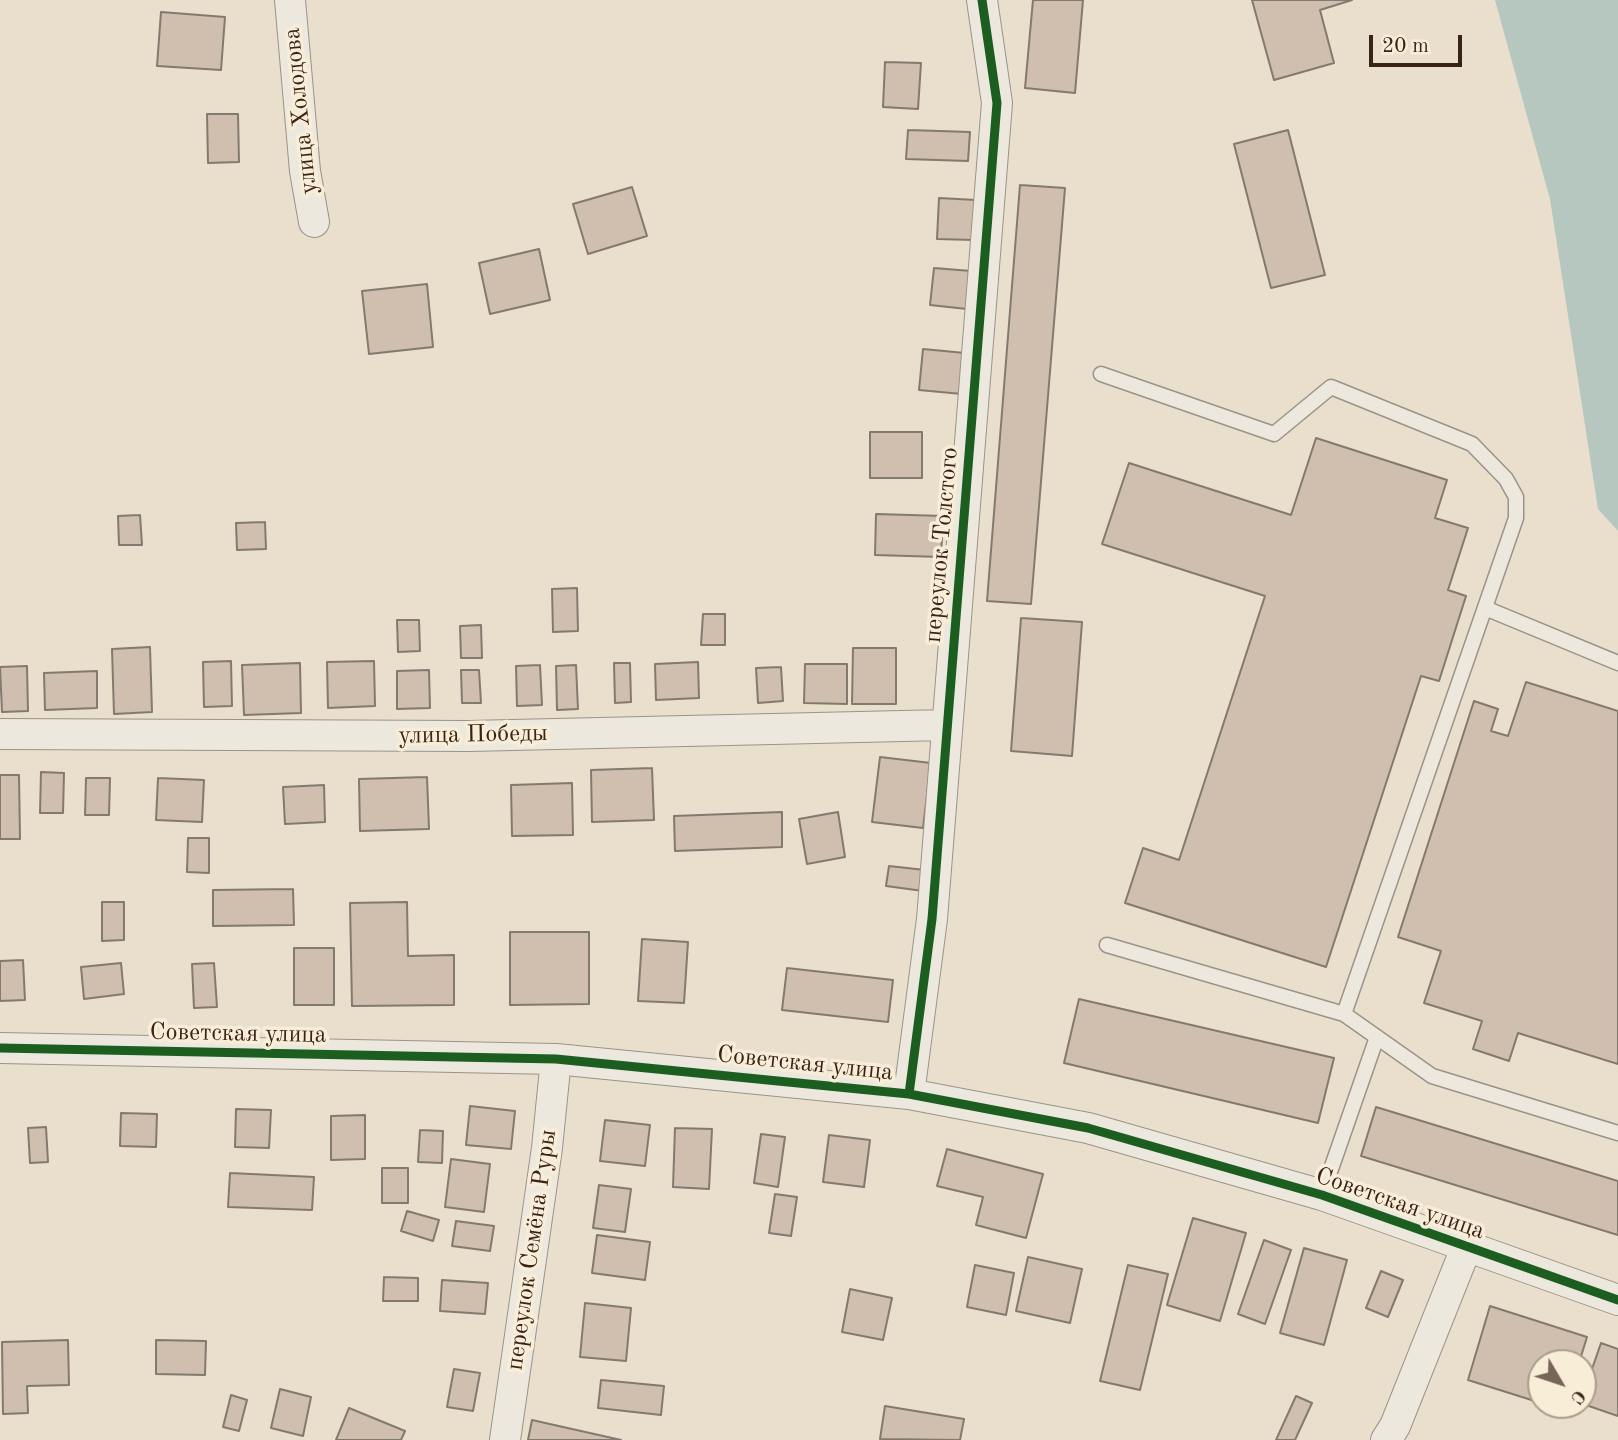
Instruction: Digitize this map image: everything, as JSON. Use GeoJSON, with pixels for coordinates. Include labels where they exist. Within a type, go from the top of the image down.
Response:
{"type":"FeatureCollection","features":[{"type":"Feature","properties":{"kind":"street","name":"улица Холодова"},"geometry":{"type":"LineString","coordinates":[[290,0],[305,171],[314,222]]}},
{"type":"Feature","properties":{"kind":"street","name":"переулок Толстого"},"geometry":{"type":"LineString","coordinates":[[909,1094],[932,919],[997,103],[982,0]]}},
{"type":"Feature","properties":{"kind":"street","name":"улица Победы"},"geometry":{"type":"LineString","coordinates":[[0,734],[468,736],[946,725]]}},
{"type":"Feature","properties":{"kind":"street","name":"Советская улица"},"geometry":{"type":"LineString","coordinates":[[0,1048],[556,1059],[909,1094],[1088,1128],[1322,1195],[1618,1300]]}},
{"type":"Feature","properties":{"kind":"street","name":"переулок Семёна Руры"},"geometry":{"type":"LineString","coordinates":[[505,1440],[547,1147],[556,1059]]}},
{"type":"Feature","properties":{"kind":"street"},"geometry":{"type":"LineString","coordinates":[[1386,1440],[1395,1426],[1466,1248]]}},
{"type":"Feature","properties":{"kind":"lane"},"geometry":{"type":"LineString","coordinates":[[1101,374],[1274,434],[1331,387],[1472,444],[1506,479],[1516,497],[1516,518],[1344,1014]]}},
{"type":"Feature","properties":{"kind":"lane"},"geometry":{"type":"LineString","coordinates":[[1485,608],[1618,663]]}},
{"type":"Feature","properties":{"kind":"lane"},"geometry":{"type":"LineString","coordinates":[[1107,945],[1344,1014],[1432,1076],[1618,1133]]}},
{"type":"Feature","properties":{"kind":"lane"},"geometry":{"type":"LineString","coordinates":[[1322,1195],[1377,1037]]}},
{"type":"Feature","properties":{"kind":"shaded area"},"geometry":{"type":"Polygon","coordinates":[[[1495,0],[1618,0],[1618,531],[1598,509],[1550,199],[1495,0]]]}},
{"type":"Feature","properties":{"kind":"building"},"geometry":{"type":"Polygon","coordinates":[[[1033,0],[1083,0],[1075,93],[1025,88],[1033,0]]]}},
{"type":"Feature","properties":{"kind":"building"},"geometry":{"type":"Polygon","coordinates":[[[1252,0],[1352,0],[1320,10],[1334,63],[1274,80],[1252,0]]]}},
{"type":"Feature","properties":{"kind":"building"},"geometry":{"type":"Polygon","coordinates":[[[161,12],[225,17],[221,70],[157,66],[161,12]]]}},
{"type":"Feature","properties":{"kind":"building"},"geometry":{"type":"Polygon","coordinates":[[[885,62],[921,63],[918,109],[883,107],[885,62]]]}},
{"type":"Feature","properties":{"kind":"building"},"geometry":{"type":"Polygon","coordinates":[[[207,114],[238,114],[239,162],[208,163],[207,114]]]}},
{"type":"Feature","properties":{"kind":"building"},"geometry":{"type":"Polygon","coordinates":[[[908,130],[970,132],[968,161],[906,159],[908,130]]]}},
{"type":"Feature","properties":{"kind":"building"},"geometry":{"type":"Polygon","coordinates":[[[1288,130],[1325,275],[1271,288],[1234,144],[1288,130]]]}},
{"type":"Feature","properties":{"kind":"building"},"geometry":{"type":"Polygon","coordinates":[[[1020,185],[1065,188],[1031,604],[987,601],[1020,185]]]}},
{"type":"Feature","properties":{"kind":"building"},"geometry":{"type":"Polygon","coordinates":[[[632,187],[647,236],[588,254],[573,204],[632,187]]]}},
{"type":"Feature","properties":{"kind":"building"},"geometry":{"type":"Polygon","coordinates":[[[939,198],[976,200],[974,240],[937,239],[939,198]]]}},
{"type":"Feature","properties":{"kind":"building"},"geometry":{"type":"Polygon","coordinates":[[[539,249],[550,300],[490,314],[479,263],[539,249]]]}},
{"type":"Feature","properties":{"kind":"building"},"geometry":{"type":"Polygon","coordinates":[[[934,268],[971,271],[967,309],[930,305],[934,268]]]}},
{"type":"Feature","properties":{"kind":"building"},"geometry":{"type":"Polygon","coordinates":[[[427,284],[433,347],[369,354],[362,291],[427,284]]]}},
{"type":"Feature","properties":{"kind":"building"},"geometry":{"type":"Polygon","coordinates":[[[923,349],[965,353],[962,394],[919,390],[923,349]]]}},
{"type":"Feature","properties":{"kind":"building"},"geometry":{"type":"Polygon","coordinates":[[[870,432],[922,432],[922,478],[870,478],[870,432]]]}},
{"type":"Feature","properties":{"kind":"building"},"geometry":{"type":"Polygon","coordinates":[[[1316,438],[1447,480],[1435,518],[1468,528],[1448,590],[1466,596],[1439,681],[1421,676],[1326,967],[1125,903],[1143,848],[1179,860],[1265,596],[1102,544],[1129,463],[1291,515],[1316,438]]]}},
{"type":"Feature","properties":{"kind":"building"},"geometry":{"type":"Polygon","coordinates":[[[876,514],[943,516],[941,557],[875,555],[876,514]]]}},
{"type":"Feature","properties":{"kind":"building"},"geometry":{"type":"Polygon","coordinates":[[[140,515],[142,545],[119,545],[118,516],[140,515]]]}},
{"type":"Feature","properties":{"kind":"building"},"geometry":{"type":"Polygon","coordinates":[[[265,522],[266,549],[237,550],[236,523],[265,522]]]}},
{"type":"Feature","properties":{"kind":"building"},"geometry":{"type":"Polygon","coordinates":[[[577,588],[578,631],[553,632],[552,589],[577,588]]]}},
{"type":"Feature","properties":{"kind":"building"},"geometry":{"type":"Polygon","coordinates":[[[703,614],[725,614],[725,645],[701,645],[703,614]]]}},
{"type":"Feature","properties":{"kind":"building"},"geometry":{"type":"Polygon","coordinates":[[[1021,618],[1082,622],[1072,756],[1011,751],[1021,618]]]}},
{"type":"Feature","properties":{"kind":"building"},"geometry":{"type":"Polygon","coordinates":[[[397,620],[419,620],[420,651],[398,652],[397,620]]]}},
{"type":"Feature","properties":{"kind":"building"},"geometry":{"type":"Polygon","coordinates":[[[481,625],[482,658],[461,658],[460,626],[481,625]]]}},
{"type":"Feature","properties":{"kind":"building"},"geometry":{"type":"Polygon","coordinates":[[[150,647],[152,712],[114,714],[112,649],[150,647]]]}},
{"type":"Feature","properties":{"kind":"building"},"geometry":{"type":"Polygon","coordinates":[[[853,648],[896,648],[896,704],[852,704],[853,648]]]}},
{"type":"Feature","properties":{"kind":"building"},"geometry":{"type":"Polygon","coordinates":[[[231,661],[232,706],[204,707],[203,662],[231,661]]]}},
{"type":"Feature","properties":{"kind":"building"},"geometry":{"type":"Polygon","coordinates":[[[374,661],[375,706],[328,708],[327,662],[374,661]]]}},
{"type":"Feature","properties":{"kind":"building"},"geometry":{"type":"Polygon","coordinates":[[[698,662],[699,698],[656,700],[655,664],[698,662]]]}},
{"type":"Feature","properties":{"kind":"building"},"geometry":{"type":"Polygon","coordinates":[[[300,663],[301,713],[244,715],[242,665],[300,663]]]}},
{"type":"Feature","properties":{"kind":"building"},"geometry":{"type":"Polygon","coordinates":[[[614,663],[630,663],[631,702],[615,703],[614,663]]]}},
{"type":"Feature","properties":{"kind":"building"},"geometry":{"type":"Polygon","coordinates":[[[805,664],[847,664],[847,704],[804,703],[805,664]]]}},
{"type":"Feature","properties":{"kind":"building"},"geometry":{"type":"Polygon","coordinates":[[[540,665],[542,705],[517,706],[516,666],[540,665]]]}},
{"type":"Feature","properties":{"kind":"building"},"geometry":{"type":"Polygon","coordinates":[[[576,665],[578,709],[557,710],[556,666],[576,665]]]}},
{"type":"Feature","properties":{"kind":"building"},"geometry":{"type":"Polygon","coordinates":[[[27,666],[28,711],[2,712],[0,667],[27,666]]]}},
{"type":"Feature","properties":{"kind":"building"},"geometry":{"type":"Polygon","coordinates":[[[781,667],[783,701],[758,703],[756,668],[781,667]]]}},
{"type":"Feature","properties":{"kind":"building"},"geometry":{"type":"Polygon","coordinates":[[[429,670],[430,708],[397,709],[397,671],[429,670]]]}},
{"type":"Feature","properties":{"kind":"building"},"geometry":{"type":"Polygon","coordinates":[[[461,670],[479,670],[481,703],[462,703],[461,670]]]}},
{"type":"Feature","properties":{"kind":"building"},"geometry":{"type":"Polygon","coordinates":[[[97,671],[97,708],[45,710],[44,673],[97,671]]]}},
{"type":"Feature","properties":{"kind":"building"},"geometry":{"type":"Polygon","coordinates":[[[1526,682],[1618,711],[1618,1064],[1518,1033],[1509,1061],[1473,1049],[1482,1021],[1424,1003],[1441,951],[1398,937],[1474,701],[1498,709],[1491,731],[1508,736],[1526,682]]]}},
{"type":"Feature","properties":{"kind":"building"},"geometry":{"type":"Polygon","coordinates":[[[880,757],[931,763],[923,828],[872,822],[880,757]]]}},
{"type":"Feature","properties":{"kind":"building"},"geometry":{"type":"Polygon","coordinates":[[[652,768],[654,820],[592,822],[591,770],[652,768]]]}},
{"type":"Feature","properties":{"kind":"building"},"geometry":{"type":"Polygon","coordinates":[[[41,772],[64,773],[63,813],[40,813],[41,772]]]}},
{"type":"Feature","properties":{"kind":"building"},"geometry":{"type":"Polygon","coordinates":[[[0,775],[19,775],[20,839],[0,839],[0,775]]]}},
{"type":"Feature","properties":{"kind":"building"},"geometry":{"type":"Polygon","coordinates":[[[427,777],[429,829],[360,831],[359,779],[427,777]]]}},
{"type":"Feature","properties":{"kind":"building"},"geometry":{"type":"Polygon","coordinates":[[[86,778],[110,778],[109,815],[85,815],[86,778]]]}},
{"type":"Feature","properties":{"kind":"building"},"geometry":{"type":"Polygon","coordinates":[[[158,778],[204,780],[202,822],[156,820],[158,778]]]}},
{"type":"Feature","properties":{"kind":"building"},"geometry":{"type":"Polygon","coordinates":[[[572,783],[573,835],[512,836],[511,785],[572,783]]]}},
{"type":"Feature","properties":{"kind":"building"},"geometry":{"type":"Polygon","coordinates":[[[324,785],[325,822],[285,824],[283,787],[324,785]]]}},
{"type":"Feature","properties":{"kind":"building"},"geometry":{"type":"Polygon","coordinates":[[[782,812],[782,847],[675,851],[674,816],[782,812]]]}},
{"type":"Feature","properties":{"kind":"building"},"geometry":{"type":"Polygon","coordinates":[[[838,812],[845,857],[807,864],[799,819],[838,812]]]}},
{"type":"Feature","properties":{"kind":"building"},"geometry":{"type":"Polygon","coordinates":[[[188,838],[209,838],[209,873],[187,872],[188,838]]]}},
{"type":"Feature","properties":{"kind":"building"},"geometry":{"type":"Polygon","coordinates":[[[889,866],[925,870],[923,891],[886,886],[889,866]]]}},
{"type":"Feature","properties":{"kind":"building"},"geometry":{"type":"Polygon","coordinates":[[[293,889],[294,925],[213,926],[213,890],[293,889]]]}},
{"type":"Feature","properties":{"kind":"building"},"geometry":{"type":"Polygon","coordinates":[[[102,902],[124,902],[124,940],[102,941],[102,902]]]}},
{"type":"Feature","properties":{"kind":"building"},"geometry":{"type":"Polygon","coordinates":[[[407,902],[408,956],[454,955],[454,1005],[352,1006],[350,903],[407,902]]]}},
{"type":"Feature","properties":{"kind":"building"},"geometry":{"type":"Polygon","coordinates":[[[510,932],[589,932],[589,1004],[510,1005],[510,932]]]}},
{"type":"Feature","properties":{"kind":"building"},"geometry":{"type":"Polygon","coordinates":[[[642,939],[688,942],[684,1003],[638,1001],[642,939]]]}},
{"type":"Feature","properties":{"kind":"building"},"geometry":{"type":"Polygon","coordinates":[[[294,948],[334,948],[334,1005],[294,1005],[294,948]]]}},
{"type":"Feature","properties":{"kind":"building"},"geometry":{"type":"Polygon","coordinates":[[[23,960],[25,1000],[0,1001],[0,961],[23,960]]]}},
{"type":"Feature","properties":{"kind":"building"},"geometry":{"type":"Polygon","coordinates":[[[121,963],[124,994],[84,999],[81,967],[121,963]]]}},
{"type":"Feature","properties":{"kind":"building"},"geometry":{"type":"Polygon","coordinates":[[[214,963],[217,1007],[194,1008],[192,964],[214,963]]]}},
{"type":"Feature","properties":{"kind":"building"},"geometry":{"type":"Polygon","coordinates":[[[787,968],[893,980],[888,1022],[782,1010],[787,968]]]}},
{"type":"Feature","properties":{"kind":"building"},"geometry":{"type":"Polygon","coordinates":[[[1079,999],[1334,1058],[1318,1123],[1064,1063],[1079,999]]]}},
{"type":"Feature","properties":{"kind":"building"},"geometry":{"type":"Polygon","coordinates":[[[470,1106],[515,1111],[511,1149],[466,1145],[470,1106]]]}},
{"type":"Feature","properties":{"kind":"building"},"geometry":{"type":"Polygon","coordinates":[[[1376,1107],[1618,1181],[1618,1235],[1361,1156],[1376,1107]]]}},
{"type":"Feature","properties":{"kind":"building"},"geometry":{"type":"Polygon","coordinates":[[[236,1109],[271,1110],[269,1148],[235,1147],[236,1109]]]}},
{"type":"Feature","properties":{"kind":"building"},"geometry":{"type":"Polygon","coordinates":[[[121,1113],[157,1114],[156,1147],[120,1146],[121,1113]]]}},
{"type":"Feature","properties":{"kind":"building"},"geometry":{"type":"Polygon","coordinates":[[[365,1115],[365,1159],[331,1160],[331,1116],[365,1115]]]}},
{"type":"Feature","properties":{"kind":"building"},"geometry":{"type":"Polygon","coordinates":[[[605,1120],[650,1125],[645,1166],[600,1161],[605,1120]]]}},
{"type":"Feature","properties":{"kind":"building"},"geometry":{"type":"Polygon","coordinates":[[[46,1127],[48,1162],[30,1163],[28,1128],[46,1127]]]}},
{"type":"Feature","properties":{"kind":"building"},"geometry":{"type":"Polygon","coordinates":[[[675,1128],[712,1129],[709,1189],[673,1187],[675,1128]]]}},
{"type":"Feature","properties":{"kind":"building"},"geometry":{"type":"Polygon","coordinates":[[[420,1130],[443,1131],[442,1163],[418,1162],[420,1130]]]}},
{"type":"Feature","properties":{"kind":"building"},"geometry":{"type":"Polygon","coordinates":[[[761,1134],[785,1137],[778,1187],[754,1183],[761,1134]]]}},
{"type":"Feature","properties":{"kind":"building"},"geometry":{"type":"Polygon","coordinates":[[[829,1135],[870,1140],[864,1187],[823,1182],[829,1135]]]}},
{"type":"Feature","properties":{"kind":"building"},"geometry":{"type":"Polygon","coordinates":[[[947,1149],[1043,1174],[1026,1238],[976,1225],[983,1197],[937,1186],[947,1149]]]}},
{"type":"Feature","properties":{"kind":"building"},"geometry":{"type":"Polygon","coordinates":[[[451,1159],[490,1164],[484,1212],[445,1207],[451,1159]]]}},
{"type":"Feature","properties":{"kind":"building"},"geometry":{"type":"Polygon","coordinates":[[[382,1168],[408,1168],[408,1203],[382,1203],[382,1168]]]}},
{"type":"Feature","properties":{"kind":"building"},"geometry":{"type":"Polygon","coordinates":[[[230,1173],[314,1177],[312,1210],[228,1207],[230,1173]]]}},
{"type":"Feature","properties":{"kind":"building"},"geometry":{"type":"Polygon","coordinates":[[[599,1185],[631,1189],[625,1232],[593,1228],[599,1185]]]}},
{"type":"Feature","properties":{"kind":"building"},"geometry":{"type":"Polygon","coordinates":[[[775,1194],[797,1197],[791,1236],[769,1233],[775,1194]]]}},
{"type":"Feature","properties":{"kind":"building"},"geometry":{"type":"Polygon","coordinates":[[[407,1211],[439,1220],[433,1241],[401,1231],[407,1211]]]}},
{"type":"Feature","properties":{"kind":"building"},"geometry":{"type":"Polygon","coordinates":[[[1193,1218],[1246,1233],[1220,1321],[1167,1305],[1193,1218]]]}},
{"type":"Feature","properties":{"kind":"building"},"geometry":{"type":"Polygon","coordinates":[[[456,1221],[494,1226],[490,1251],[452,1246],[456,1221]]]}},
{"type":"Feature","properties":{"kind":"building"},"geometry":{"type":"Polygon","coordinates":[[[597,1235],[650,1242],[645,1280],[592,1273],[597,1235]]]}},
{"type":"Feature","properties":{"kind":"building"},"geometry":{"type":"Polygon","coordinates":[[[1264,1240],[1291,1250],[1265,1324],[1238,1314],[1264,1240]]]}},
{"type":"Feature","properties":{"kind":"building"},"geometry":{"type":"Polygon","coordinates":[[[1304,1248],[1347,1260],[1324,1345],[1280,1333],[1304,1248]]]}},
{"type":"Feature","properties":{"kind":"building"},"geometry":{"type":"Polygon","coordinates":[[[1028,1257],[1082,1269],[1070,1323],[1016,1311],[1028,1257]]]}},
{"type":"Feature","properties":{"kind":"building"},"geometry":{"type":"Polygon","coordinates":[[[975,1265],[1014,1273],[1006,1315],[967,1307],[975,1265]]]}},
{"type":"Feature","properties":{"kind":"building"},"geometry":{"type":"Polygon","coordinates":[[[1128,1265],[1168,1274],[1140,1390],[1100,1381],[1128,1265]]]}},
{"type":"Feature","properties":{"kind":"building"},"geometry":{"type":"Polygon","coordinates":[[[1381,1271],[1403,1280],[1388,1317],[1366,1308],[1381,1271]]]}},
{"type":"Feature","properties":{"kind":"building"},"geometry":{"type":"Polygon","coordinates":[[[384,1277],[418,1278],[418,1301],[383,1301],[384,1277]]]}},
{"type":"Feature","properties":{"kind":"building"},"geometry":{"type":"Polygon","coordinates":[[[442,1280],[488,1283],[485,1314],[440,1311],[442,1280]]]}},
{"type":"Feature","properties":{"kind":"building"},"geometry":{"type":"Polygon","coordinates":[[[850,1289],[892,1298],[883,1340],[842,1332],[850,1289]]]}},
{"type":"Feature","properties":{"kind":"building"},"geometry":{"type":"Polygon","coordinates":[[[585,1303],[631,1308],[626,1361],[580,1357],[585,1303]]]}},
{"type":"Feature","properties":{"kind":"building"},"geometry":{"type":"Polygon","coordinates":[[[1490,1306],[1587,1337],[1583,1349],[1527,1349],[1527,1399],[1468,1380],[1490,1306]]]}},
{"type":"Feature","properties":{"kind":"building"},"geometry":{"type":"Polygon","coordinates":[[[68,1340],[69,1385],[27,1386],[28,1413],[3,1414],[2,1342],[68,1340]]]}},
{"type":"Feature","properties":{"kind":"building"},"geometry":{"type":"Polygon","coordinates":[[[156,1340],[206,1341],[205,1375],[156,1374],[156,1340]]]}},
{"type":"Feature","properties":{"kind":"building"},"geometry":{"type":"Polygon","coordinates":[[[1601,1343],[1618,1349],[1618,1416],[1597,1409],[1597,1355],[1601,1343]]]}},
{"type":"Feature","properties":{"kind":"building"},"geometry":{"type":"Polygon","coordinates":[[[454,1369],[480,1373],[473,1411],[447,1407],[454,1369]]]}},
{"type":"Feature","properties":{"kind":"building"},"geometry":{"type":"Polygon","coordinates":[[[601,1380],[664,1386],[661,1415],[598,1408],[601,1380]]]}},
{"type":"Feature","properties":{"kind":"building"},"geometry":{"type":"Polygon","coordinates":[[[280,1389],[311,1397],[303,1436],[271,1428],[280,1389]]]}},
{"type":"Feature","properties":{"kind":"building"},"geometry":{"type":"Polygon","coordinates":[[[231,1395],[247,1400],[239,1431],[223,1427],[231,1395]]]}},
{"type":"Feature","properties":{"kind":"building"},"geometry":{"type":"Polygon","coordinates":[[[1296,1396],[1312,1403],[1295,1440],[1276,1440],[1296,1396]]]}},
{"type":"Feature","properties":{"kind":"building"},"geometry":{"type":"Polygon","coordinates":[[[885,1406],[964,1419],[960,1440],[880,1439],[885,1406]]]}},
{"type":"Feature","properties":{"kind":"building"},"geometry":{"type":"Polygon","coordinates":[[[349,1408],[405,1431],[401,1440],[336,1440],[349,1408]]]}},
{"type":"Feature","properties":{"kind":"building"},"geometry":{"type":"Polygon","coordinates":[[[532,1420],[621,1440],[528,1440],[532,1420]]]}},
{"type":"Feature","properties":{"kind":"cycle path"},"geometry":{"type":"LineString","coordinates":[[909,1094],[932,919],[997,103],[982,0]]}},
{"type":"Feature","properties":{"kind":"cycle path"},"geometry":{"type":"LineString","coordinates":[[0,1048],[556,1059],[909,1094],[1088,1128],[1322,1195],[1618,1300]]}}]}
